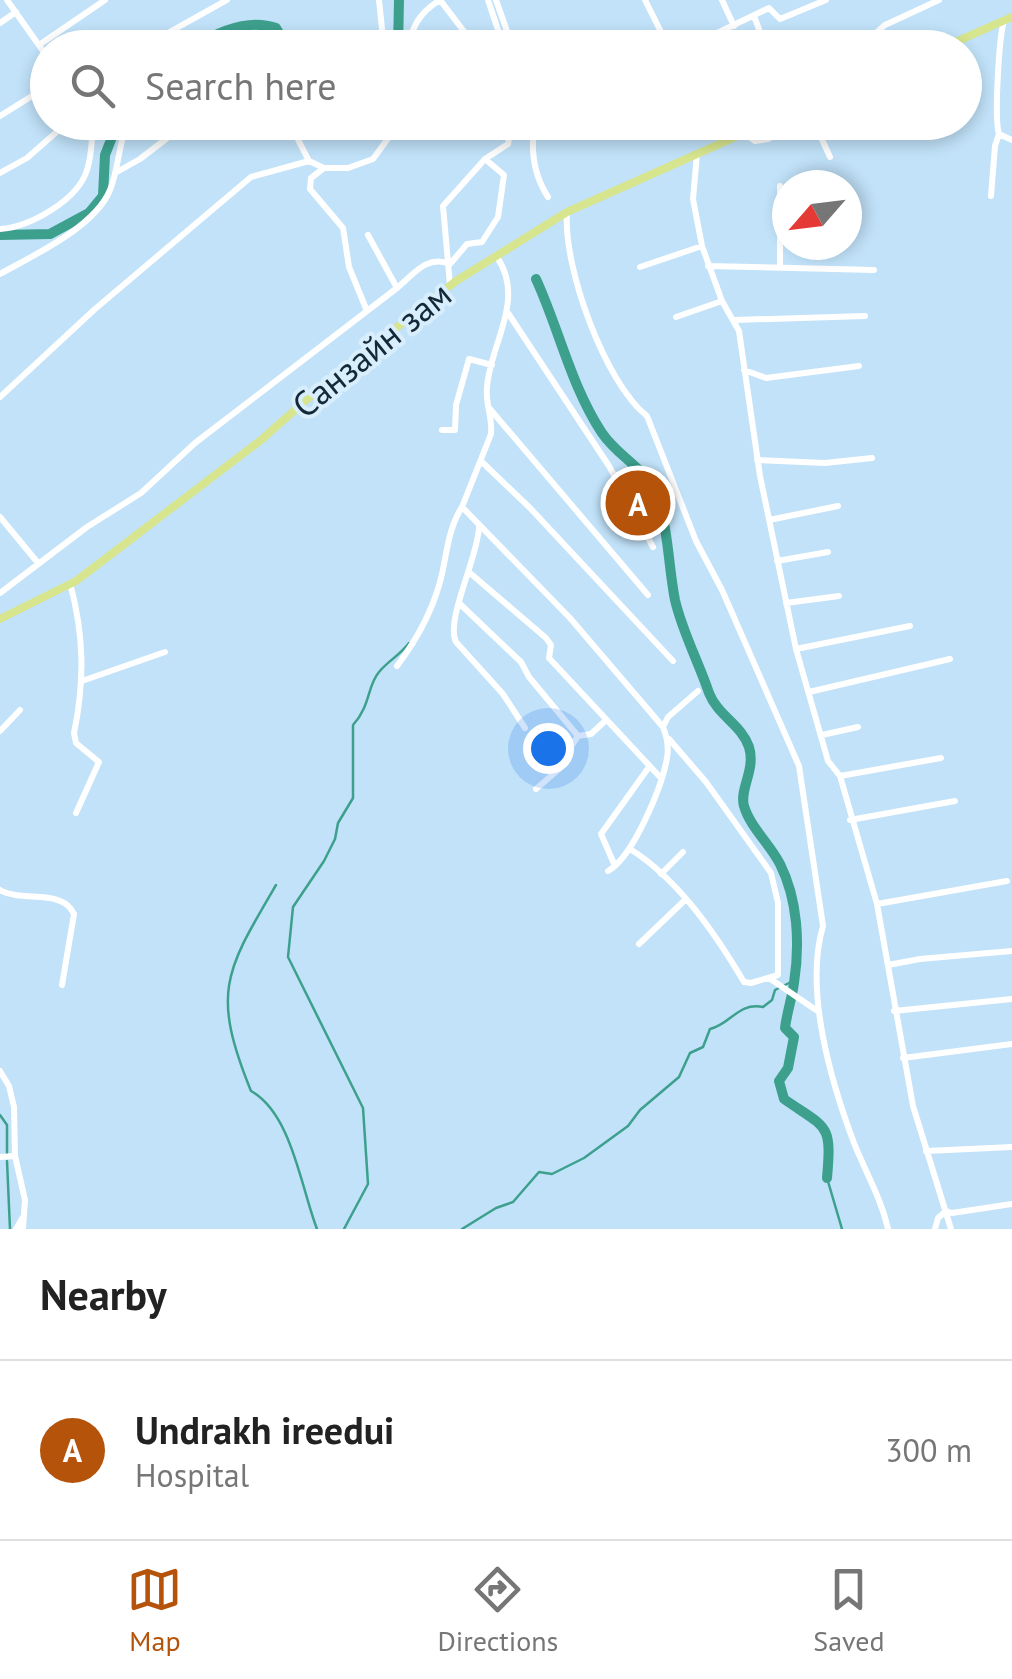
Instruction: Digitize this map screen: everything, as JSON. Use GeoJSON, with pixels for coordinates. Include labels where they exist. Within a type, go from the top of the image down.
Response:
{"type":"FeatureCollection","features":[{"type":"Feature","properties":{"kind":"main road"},"geometry":{"type":"LineString","coordinates":[[982,30],[1008,19]]}},
{"type":"Feature","properties":{"kind":"main road","name":"Санзайн зам"},"geometry":{"type":"LineString","coordinates":[[0,619],[70,584],[247,451],[322,386],[450,286],[567,212],[728,140]]}},
{"type":"Feature","properties":{"kind":"street"},"geometry":{"type":"LineString","coordinates":[[7,0],[30,32]]}},
{"type":"Feature","properties":{"kind":"street"},"geometry":{"type":"LineString","coordinates":[[61,30],[105,0]]}},
{"type":"Feature","properties":{"kind":"street"},"geometry":{"type":"LineString","coordinates":[[173,30],[227,0]]}},
{"type":"Feature","properties":{"kind":"street"},"geometry":{"type":"LineString","coordinates":[[379,0],[382,30]]}},
{"type":"Feature","properties":{"kind":"street"},"geometry":{"type":"LineString","coordinates":[[414,30],[422,11],[440,0],[463,30]]}},
{"type":"Feature","properties":{"kind":"street"},"geometry":{"type":"LineString","coordinates":[[488,0],[498,30]]}},
{"type":"Feature","properties":{"kind":"street"},"geometry":{"type":"LineString","coordinates":[[496,0],[507,30]]}},
{"type":"Feature","properties":{"kind":"street"},"geometry":{"type":"LineString","coordinates":[[645,0],[660,30]]}},
{"type":"Feature","properties":{"kind":"street"},"geometry":{"type":"LineString","coordinates":[[722,0],[734,26]]}},
{"type":"Feature","properties":{"kind":"street"},"geometry":{"type":"LineString","coordinates":[[725,30],[754,16],[767,4],[780,19],[806,4],[826,0]]}},
{"type":"Feature","properties":{"kind":"street"},"geometry":{"type":"LineString","coordinates":[[879,30],[939,0]]}},
{"type":"Feature","properties":{"kind":"street"},"geometry":{"type":"LineString","coordinates":[[0,23],[16,12]]}},
{"type":"Feature","properties":{"kind":"street"},"geometry":{"type":"LineString","coordinates":[[754,16],[759,30]]}},
{"type":"Feature","properties":{"kind":"street"},"geometry":{"type":"LineString","coordinates":[[992,196],[999,134],[995,123],[1002,57],[1000,35],[1008,19]]}},
{"type":"Feature","properties":{"kind":"street"},"geometry":{"type":"LineString","coordinates":[[0,116],[30,97]]}},
{"type":"Feature","properties":{"kind":"street"},"geometry":{"type":"LineString","coordinates":[[999,134],[1012,140]]}},
{"type":"Feature","properties":{"kind":"street"},"geometry":{"type":"LineString","coordinates":[[0,172],[28,158],[48,140]]}},
{"type":"Feature","properties":{"kind":"street"},"geometry":{"type":"LineString","coordinates":[[0,229],[26,226],[75,190],[87,173],[91,140]]}},
{"type":"Feature","properties":{"kind":"street"},"geometry":{"type":"LineString","coordinates":[[0,274],[94,218],[104,203],[114,173],[120,140]]}},
{"type":"Feature","properties":{"kind":"street"},"geometry":{"type":"LineString","coordinates":[[114,173],[165,140]]}},
{"type":"Feature","properties":{"kind":"street"},"geometry":{"type":"LineString","coordinates":[[298,140],[309,161],[324,168],[348,168],[372,159],[386,140]]}},
{"type":"Feature","properties":{"kind":"street"},"geometry":{"type":"LineString","coordinates":[[450,286],[444,206],[485,159],[509,140]]}},
{"type":"Feature","properties":{"kind":"street"},"geometry":{"type":"LineString","coordinates":[[535,140],[536,177],[548,198]]}},
{"type":"Feature","properties":{"kind":"street"},"geometry":{"type":"LineString","coordinates":[[822,140],[830,157]]}},
{"type":"Feature","properties":{"kind":"street"},"geometry":{"type":"LineString","coordinates":[[698,152],[693,199],[702,246],[722,300],[734,320],[757,460],[796,649],[828,761],[840,776],[877,904],[903,1058],[926,1151],[952,1229]]}},
{"type":"Feature","properties":{"kind":"street"},"geometry":{"type":"LineString","coordinates":[[450,264],[467,244],[482,242],[498,217],[504,175],[485,159]]}},
{"type":"Feature","properties":{"kind":"street"},"geometry":{"type":"LineString","coordinates":[[0,397],[95,308],[251,177],[309,161]]}},
{"type":"Feature","properties":{"kind":"street"},"geometry":{"type":"LineString","coordinates":[[324,168],[311,178],[310,189],[343,228],[349,267],[367,311]]}},
{"type":"Feature","properties":{"kind":"street"},"geometry":{"type":"LineString","coordinates":[[567,212],[566,237],[576,284],[591,322],[630,402],[647,416],[696,540],[799,766],[823,926],[816,948],[817,1010],[854,1142],[882,1201],[888,1229]]}},
{"type":"Feature","properties":{"kind":"street"},"geometry":{"type":"LineString","coordinates":[[368,235],[396,288]]}},
{"type":"Feature","properties":{"kind":"street"},"geometry":{"type":"LineString","coordinates":[[640,267],[702,246]]}},
{"type":"Feature","properties":{"kind":"street"},"geometry":{"type":"LineString","coordinates":[[398,666],[425,624],[442,574],[453,522],[482,462],[492,425],[486,405],[492,365],[508,312],[506,280],[497,257]]}},
{"type":"Feature","properties":{"kind":"street"},"geometry":{"type":"LineString","coordinates":[[0,593],[141,493],[195,443],[426,263],[437,260],[450,264]]}},
{"type":"Feature","properties":{"kind":"street"},"geometry":{"type":"LineString","coordinates":[[780,260],[780,266]]}},
{"type":"Feature","properties":{"kind":"street"},"geometry":{"type":"LineString","coordinates":[[708,266],[874,270]]}},
{"type":"Feature","properties":{"kind":"street"},"geometry":{"type":"LineString","coordinates":[[676,317],[722,300]]}},
{"type":"Feature","properties":{"kind":"street"},"geometry":{"type":"LineString","coordinates":[[508,312],[552,385],[609,466],[653,547]]}},
{"type":"Feature","properties":{"kind":"street"},"geometry":{"type":"LineString","coordinates":[[734,320],[865,316]]}},
{"type":"Feature","properties":{"kind":"street"},"geometry":{"type":"LineString","coordinates":[[442,430],[456,430],[456,405],[469,359],[492,365]]}},
{"type":"Feature","properties":{"kind":"street"},"geometry":{"type":"LineString","coordinates":[[744,370],[766,378],[858,366]]}},
{"type":"Feature","properties":{"kind":"street"},"geometry":{"type":"LineString","coordinates":[[486,405],[648,595]]}},
{"type":"Feature","properties":{"kind":"street"},"geometry":{"type":"LineString","coordinates":[[757,460],[826,462],[872,458]]}},
{"type":"Feature","properties":{"kind":"street"},"geometry":{"type":"LineString","coordinates":[[482,462],[672,661]]}},
{"type":"Feature","properties":{"kind":"street"},"geometry":{"type":"LineString","coordinates":[[769,520],[838,506]]}},
{"type":"Feature","properties":{"kind":"street"},"geometry":{"type":"LineString","coordinates":[[462,507],[570,618],[664,727],[668,738],[706,782],[771,874],[778,903],[778,976],[744,982],[711,930],[662,874],[630,849]]}},
{"type":"Feature","properties":{"kind":"street"},"geometry":{"type":"LineString","coordinates":[[0,516],[38,563]]}},
{"type":"Feature","properties":{"kind":"street"},"geometry":{"type":"LineString","coordinates":[[478,525],[478,544],[453,618],[452,636],[503,694],[525,728]]}},
{"type":"Feature","properties":{"kind":"street"},"geometry":{"type":"LineString","coordinates":[[778,561],[828,552]]}},
{"type":"Feature","properties":{"kind":"street"},"geometry":{"type":"LineString","coordinates":[[470,573],[549,642],[549,658],[660,777]]}},
{"type":"Feature","properties":{"kind":"street"},"geometry":{"type":"LineString","coordinates":[[70,584],[81,626],[82,681],[74,732],[76,743],[98,762],[76,813]]}},
{"type":"Feature","properties":{"kind":"street"},"geometry":{"type":"LineString","coordinates":[[786,604],[839,596]]}},
{"type":"Feature","properties":{"kind":"street"},"geometry":{"type":"LineString","coordinates":[[460,604],[521,662],[578,736]]}},
{"type":"Feature","properties":{"kind":"street"},"geometry":{"type":"LineString","coordinates":[[796,649],[910,626]]}},
{"type":"Feature","properties":{"kind":"street"},"geometry":{"type":"LineString","coordinates":[[82,681],[165,652]]}},
{"type":"Feature","properties":{"kind":"street"},"geometry":{"type":"LineString","coordinates":[[809,692],[950,659]]}},
{"type":"Feature","properties":{"kind":"street"},"geometry":{"type":"LineString","coordinates":[[664,727],[668,717],[698,692]]}},
{"type":"Feature","properties":{"kind":"street"},"geometry":{"type":"LineString","coordinates":[[0,731],[20,710]]}},
{"type":"Feature","properties":{"kind":"street"},"geometry":{"type":"LineString","coordinates":[[536,789],[566,764],[562,760],[578,736],[590,734],[605,722]]}},
{"type":"Feature","properties":{"kind":"street"},"geometry":{"type":"LineString","coordinates":[[822,735],[858,726]]}},
{"type":"Feature","properties":{"kind":"street"},"geometry":{"type":"LineString","coordinates":[[649,767],[601,834],[612,869],[630,849],[667,762],[668,738]]}},
{"type":"Feature","properties":{"kind":"street"},"geometry":{"type":"LineString","coordinates":[[840,776],[942,758]]}},
{"type":"Feature","properties":{"kind":"street"},"geometry":{"type":"LineString","coordinates":[[850,820],[955,801]]}},
{"type":"Feature","properties":{"kind":"street"},"geometry":{"type":"LineString","coordinates":[[662,874],[683,852]]}},
{"type":"Feature","properties":{"kind":"street"},"geometry":{"type":"LineString","coordinates":[[877,904],[1007,881]]}},
{"type":"Feature","properties":{"kind":"street"},"geometry":{"type":"LineString","coordinates":[[0,890],[27,898],[64,900],[70,905],[74,914],[62,985]]}},
{"type":"Feature","properties":{"kind":"street"},"geometry":{"type":"LineString","coordinates":[[639,944],[685,900]]}},
{"type":"Feature","properties":{"kind":"street"},"geometry":{"type":"LineString","coordinates":[[888,965],[1012,950]]}},
{"type":"Feature","properties":{"kind":"street"},"geometry":{"type":"LineString","coordinates":[[768,978],[817,1010]]}},
{"type":"Feature","properties":{"kind":"street"},"geometry":{"type":"LineString","coordinates":[[894,1011],[1012,999]]}},
{"type":"Feature","properties":{"kind":"street"},"geometry":{"type":"LineString","coordinates":[[903,1058],[1012,1044]]}},
{"type":"Feature","properties":{"kind":"street"},"geometry":{"type":"LineString","coordinates":[[0,1071],[14,1107],[16,1156],[26,1200],[19,1229]]}},
{"type":"Feature","properties":{"kind":"street"},"geometry":{"type":"LineString","coordinates":[[0,1096],[8,1086]]}},
{"type":"Feature","properties":{"kind":"street"},"geometry":{"type":"LineString","coordinates":[[926,1151],[1012,1147]]}},
{"type":"Feature","properties":{"kind":"street"},"geometry":{"type":"LineString","coordinates":[[1,1157],[16,1156]]}},
{"type":"Feature","properties":{"kind":"street"},"geometry":{"type":"LineString","coordinates":[[935,1229],[938,1218],[946,1211],[1012,1204]]}},
{"type":"Feature","properties":{"kind":"waterway"},"geometry":{"type":"LineString","coordinates":[[398,30],[399,0]]}},
{"type":"Feature","properties":{"kind":"waterway"},"geometry":{"type":"LineString","coordinates":[[229,30],[255,25],[277,30]]}},
{"type":"Feature","properties":{"kind":"waterway"},"geometry":{"type":"LineString","coordinates":[[0,235],[50,234],[89,213],[103,196],[105,155],[111,140]]}},
{"type":"Feature","properties":{"kind":"waterway"},"geometry":{"type":"LineString","coordinates":[[536,279],[591,415],[609,442],[644,476],[656,495],[682,623],[713,701],[749,747],[744,806],[780,864],[791,892],[796,922],[796,968],[785,1028],[794,1037],[788,1068],[779,1081],[784,1099],[824,1129],[827,1178]]}},
{"type":"Feature","properties":{"kind":"waterway"},"geometry":{"type":"LineString","coordinates":[[344,1229],[368,1184],[363,1108],[288,957],[293,907],[324,861],[338,823],[353,798],[353,725],[375,677],[409,643]]}},
{"type":"Feature","properties":{"kind":"waterway"},"geometry":{"type":"LineString","coordinates":[[276,885],[235,962],[228,1005],[238,1057],[251,1091],[265,1102],[286,1134],[317,1229]]}},
{"type":"Feature","properties":{"kind":"waterway"},"geometry":{"type":"LineString","coordinates":[[462,1229],[513,1202],[539,1172],[552,1174],[584,1158],[628,1126],[640,1110],[679,1077],[690,1053],[703,1047],[710,1029],[741,1010],[763,1007],[772,1000],[775,990],[795,980]]}},
{"type":"Feature","properties":{"kind":"waterway"},"geometry":{"type":"LineString","coordinates":[[0,1115],[7,1125],[7,1153]]}},
{"type":"Feature","properties":{"kind":"waterway"},"geometry":{"type":"LineString","coordinates":[[7,1161],[10,1229]]}},
{"type":"Feature","properties":{"kind":"waterway"},"geometry":{"type":"LineString","coordinates":[[827,1178],[842,1229]]}},
{"type":"Feature","properties":{"kind":"place","name":"Undrakh ireedui"},"geometry":{"type":"Point","coordinates":[638,503]}}]}
